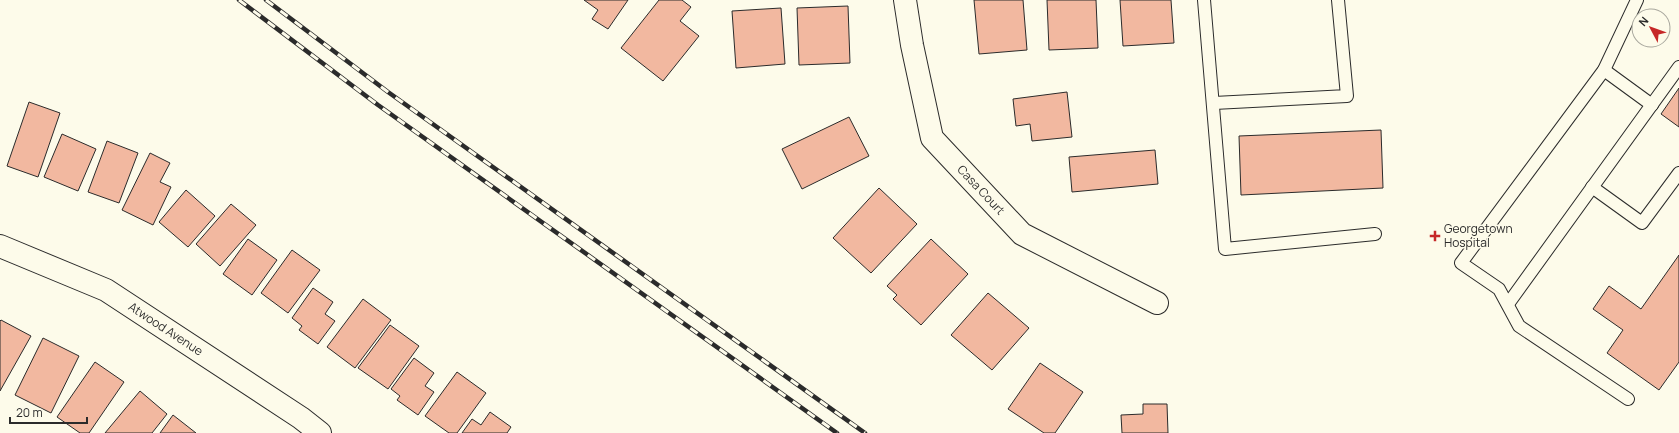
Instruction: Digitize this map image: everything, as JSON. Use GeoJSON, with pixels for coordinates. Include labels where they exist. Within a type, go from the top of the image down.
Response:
{"type":"FeatureCollection","features":[{"type":"Feature","properties":{"kind":"street","name":"Casa Court"},"geometry":{"type":"LineString","coordinates":[[905,0],[912,45],[932,138],[1022,234],[1157,303]]}},
{"type":"Feature","properties":{"kind":"street","name":"Atwood Avenue"},"geometry":{"type":"LineString","coordinates":[[0,246],[106,290],[301,418],[320,433]]}},
{"type":"Feature","properties":{"kind":"lane"},"geometry":{"type":"LineString","coordinates":[[1204,0],[1214,103],[1225,249],[1375,234]]}},
{"type":"Feature","properties":{"kind":"lane"},"geometry":{"type":"LineString","coordinates":[[1214,103],[1347,96],[1338,0]]}},
{"type":"Feature","properties":{"kind":"lane"},"geometry":{"type":"LineString","coordinates":[[1628,399],[1519,326],[1499,289],[1462,263],[1604,70],[1637,0]]}},
{"type":"Feature","properties":{"kind":"lane"},"geometry":{"type":"LineString","coordinates":[[1508,304],[1679,67]]}},
{"type":"Feature","properties":{"kind":"lane"},"geometry":{"type":"LineString","coordinates":[[1604,70],[1652,105]]}},
{"type":"Feature","properties":{"kind":"lane"},"geometry":{"type":"LineString","coordinates":[[1592,187],[1642,223],[1679,173]]}},
{"type":"Feature","properties":{"kind":"building"},"geometry":{"type":"Polygon","coordinates":[[[584,0],[628,0],[608,29],[592,19],[598,10],[584,0]]]}},
{"type":"Feature","properties":{"kind":"building"},"geometry":{"type":"Polygon","coordinates":[[[659,0],[682,0],[691,7],[680,21],[699,36],[663,81],[621,48],[659,0]]]}},
{"type":"Feature","properties":{"kind":"building"},"geometry":{"type":"Polygon","coordinates":[[[974,0],[1023,0],[1027,50],[979,54],[974,0]]]}},
{"type":"Feature","properties":{"kind":"building"},"geometry":{"type":"Polygon","coordinates":[[[1047,0],[1096,0],[1098,48],[1049,50],[1047,0]]]}},
{"type":"Feature","properties":{"kind":"building"},"geometry":{"type":"Polygon","coordinates":[[[1120,0],[1171,0],[1174,43],[1123,46],[1120,0]]]}},
{"type":"Feature","properties":{"kind":"building"},"geometry":{"type":"Polygon","coordinates":[[[848,6],[850,63],[799,65],[797,8],[848,6]]]}},
{"type":"Feature","properties":{"kind":"building"},"geometry":{"type":"Polygon","coordinates":[[[781,8],[785,64],[736,68],[732,11],[781,8]]]}},
{"type":"Feature","properties":{"kind":"building"},"geometry":{"type":"Polygon","coordinates":[[[1679,88],[1679,127],[1661,114],[1679,88]]]}},
{"type":"Feature","properties":{"kind":"building"},"geometry":{"type":"Polygon","coordinates":[[[1067,92],[1072,137],[1032,141],[1030,124],[1016,126],[1013,99],[1067,92]]]}},
{"type":"Feature","properties":{"kind":"building"},"geometry":{"type":"Polygon","coordinates":[[[29,102],[60,113],[38,177],[7,166],[29,102]]]}},
{"type":"Feature","properties":{"kind":"building"},"geometry":{"type":"Polygon","coordinates":[[[849,117],[869,156],[802,189],[782,149],[849,117]]]}},
{"type":"Feature","properties":{"kind":"building"},"geometry":{"type":"Polygon","coordinates":[[[1381,130],[1383,188],[1241,195],[1239,136],[1381,130]]]}},
{"type":"Feature","properties":{"kind":"building"},"geometry":{"type":"Polygon","coordinates":[[[62,134],[96,149],[78,191],[44,177],[62,134]]]}},
{"type":"Feature","properties":{"kind":"building"},"geometry":{"type":"Polygon","coordinates":[[[107,141],[138,153],[119,203],[88,192],[107,141]]]}},
{"type":"Feature","properties":{"kind":"building"},"geometry":{"type":"Polygon","coordinates":[[[1155,150],[1158,184],[1072,192],[1069,157],[1155,150]]]}},
{"type":"Feature","properties":{"kind":"building"},"geometry":{"type":"Polygon","coordinates":[[[150,153],[170,163],[160,182],[171,187],[153,225],[122,210],[150,153]]]}},
{"type":"Feature","properties":{"kind":"building"},"geometry":{"type":"Polygon","coordinates":[[[879,188],[917,224],[871,273],[833,238],[879,188]]]}},
{"type":"Feature","properties":{"kind":"building"},"geometry":{"type":"Polygon","coordinates":[[[186,190],[215,216],[188,247],[159,222],[186,190]]]}},
{"type":"Feature","properties":{"kind":"building"},"geometry":{"type":"Polygon","coordinates":[[[231,204],[256,225],[220,266],[196,244],[231,204]]]}},
{"type":"Feature","properties":{"kind":"building"},"geometry":{"type":"Polygon","coordinates":[[[248,239],[277,260],[252,295],[223,274],[248,239]]]}},
{"type":"Feature","properties":{"kind":"building"},"geometry":{"type":"Polygon","coordinates":[[[931,239],[968,274],[921,325],[893,299],[897,295],[887,286],[931,239]]]}},
{"type":"Feature","properties":{"kind":"building"},"geometry":{"type":"Polygon","coordinates":[[[292,250],[320,270],[288,313],[261,293],[292,250]]]}},
{"type":"Feature","properties":{"kind":"building"},"geometry":{"type":"Polygon","coordinates":[[[1679,255],[1679,362],[1659,390],[1607,353],[1623,330],[1593,309],[1609,286],[1641,309],[1679,255]]]}},
{"type":"Feature","properties":{"kind":"building"},"geometry":{"type":"Polygon","coordinates":[[[313,288],[333,302],[325,314],[335,321],[318,344],[299,330],[302,326],[292,318],[313,288]]]}},
{"type":"Feature","properties":{"kind":"building"},"geometry":{"type":"Polygon","coordinates":[[[988,293],[1029,328],[992,370],[951,335],[988,293]]]}},
{"type":"Feature","properties":{"kind":"building"},"geometry":{"type":"Polygon","coordinates":[[[363,299],[391,320],[355,368],[327,347],[363,299]]]}},
{"type":"Feature","properties":{"kind":"building"},"geometry":{"type":"Polygon","coordinates":[[[1,320],[31,336],[0,391],[0,321],[1,320]]]}},
{"type":"Feature","properties":{"kind":"building"},"geometry":{"type":"Polygon","coordinates":[[[390,325],[419,346],[388,389],[358,368],[390,325]]]}},
{"type":"Feature","properties":{"kind":"building"},"geometry":{"type":"Polygon","coordinates":[[[43,338],[79,356],[51,413],[15,395],[43,338]]]}},
{"type":"Feature","properties":{"kind":"building"},"geometry":{"type":"Polygon","coordinates":[[[414,358],[434,373],[425,386],[434,392],[418,415],[397,400],[400,396],[391,389],[414,358]]]}},
{"type":"Feature","properties":{"kind":"building"},"geometry":{"type":"Polygon","coordinates":[[[95,362],[124,382],[89,433],[80,433],[57,417],[95,362]]]}},
{"type":"Feature","properties":{"kind":"building"},"geometry":{"type":"Polygon","coordinates":[[[1040,363],[1083,392],[1055,433],[1044,433],[1008,409],[1040,363]]]}},
{"type":"Feature","properties":{"kind":"building"},"geometry":{"type":"Polygon","coordinates":[[[457,372],[486,393],[457,433],[449,433],[425,416],[457,372]]]}},
{"type":"Feature","properties":{"kind":"building"},"geometry":{"type":"Polygon","coordinates":[[[140,391],[167,414],[152,433],[105,433],[140,391]]]}},
{"type":"Feature","properties":{"kind":"building"},"geometry":{"type":"Polygon","coordinates":[[[1143,404],[1167,404],[1168,433],[1122,433],[1121,415],[1143,414],[1143,404]]]}},
{"type":"Feature","properties":{"kind":"building"},"geometry":{"type":"Polygon","coordinates":[[[490,412],[511,427],[507,433],[462,433],[472,419],[481,425],[490,412]]]}},
{"type":"Feature","properties":{"kind":"building"},"geometry":{"type":"Polygon","coordinates":[[[173,415],[196,433],[160,433],[173,415]]]}},
{"type":"Feature","properties":{"kind":"railway"},"geometry":{"type":"LineString","coordinates":[[239,0],[378,105],[837,433]]}},
{"type":"Feature","properties":{"kind":"railway"},"geometry":{"type":"LineString","coordinates":[[266,0],[388,92],[865,433]]}},
{"type":"Feature","properties":{"kind":"place","name":"Georgetown Hospital"},"geometry":{"type":"Point","coordinates":[1435,236]}}]}
